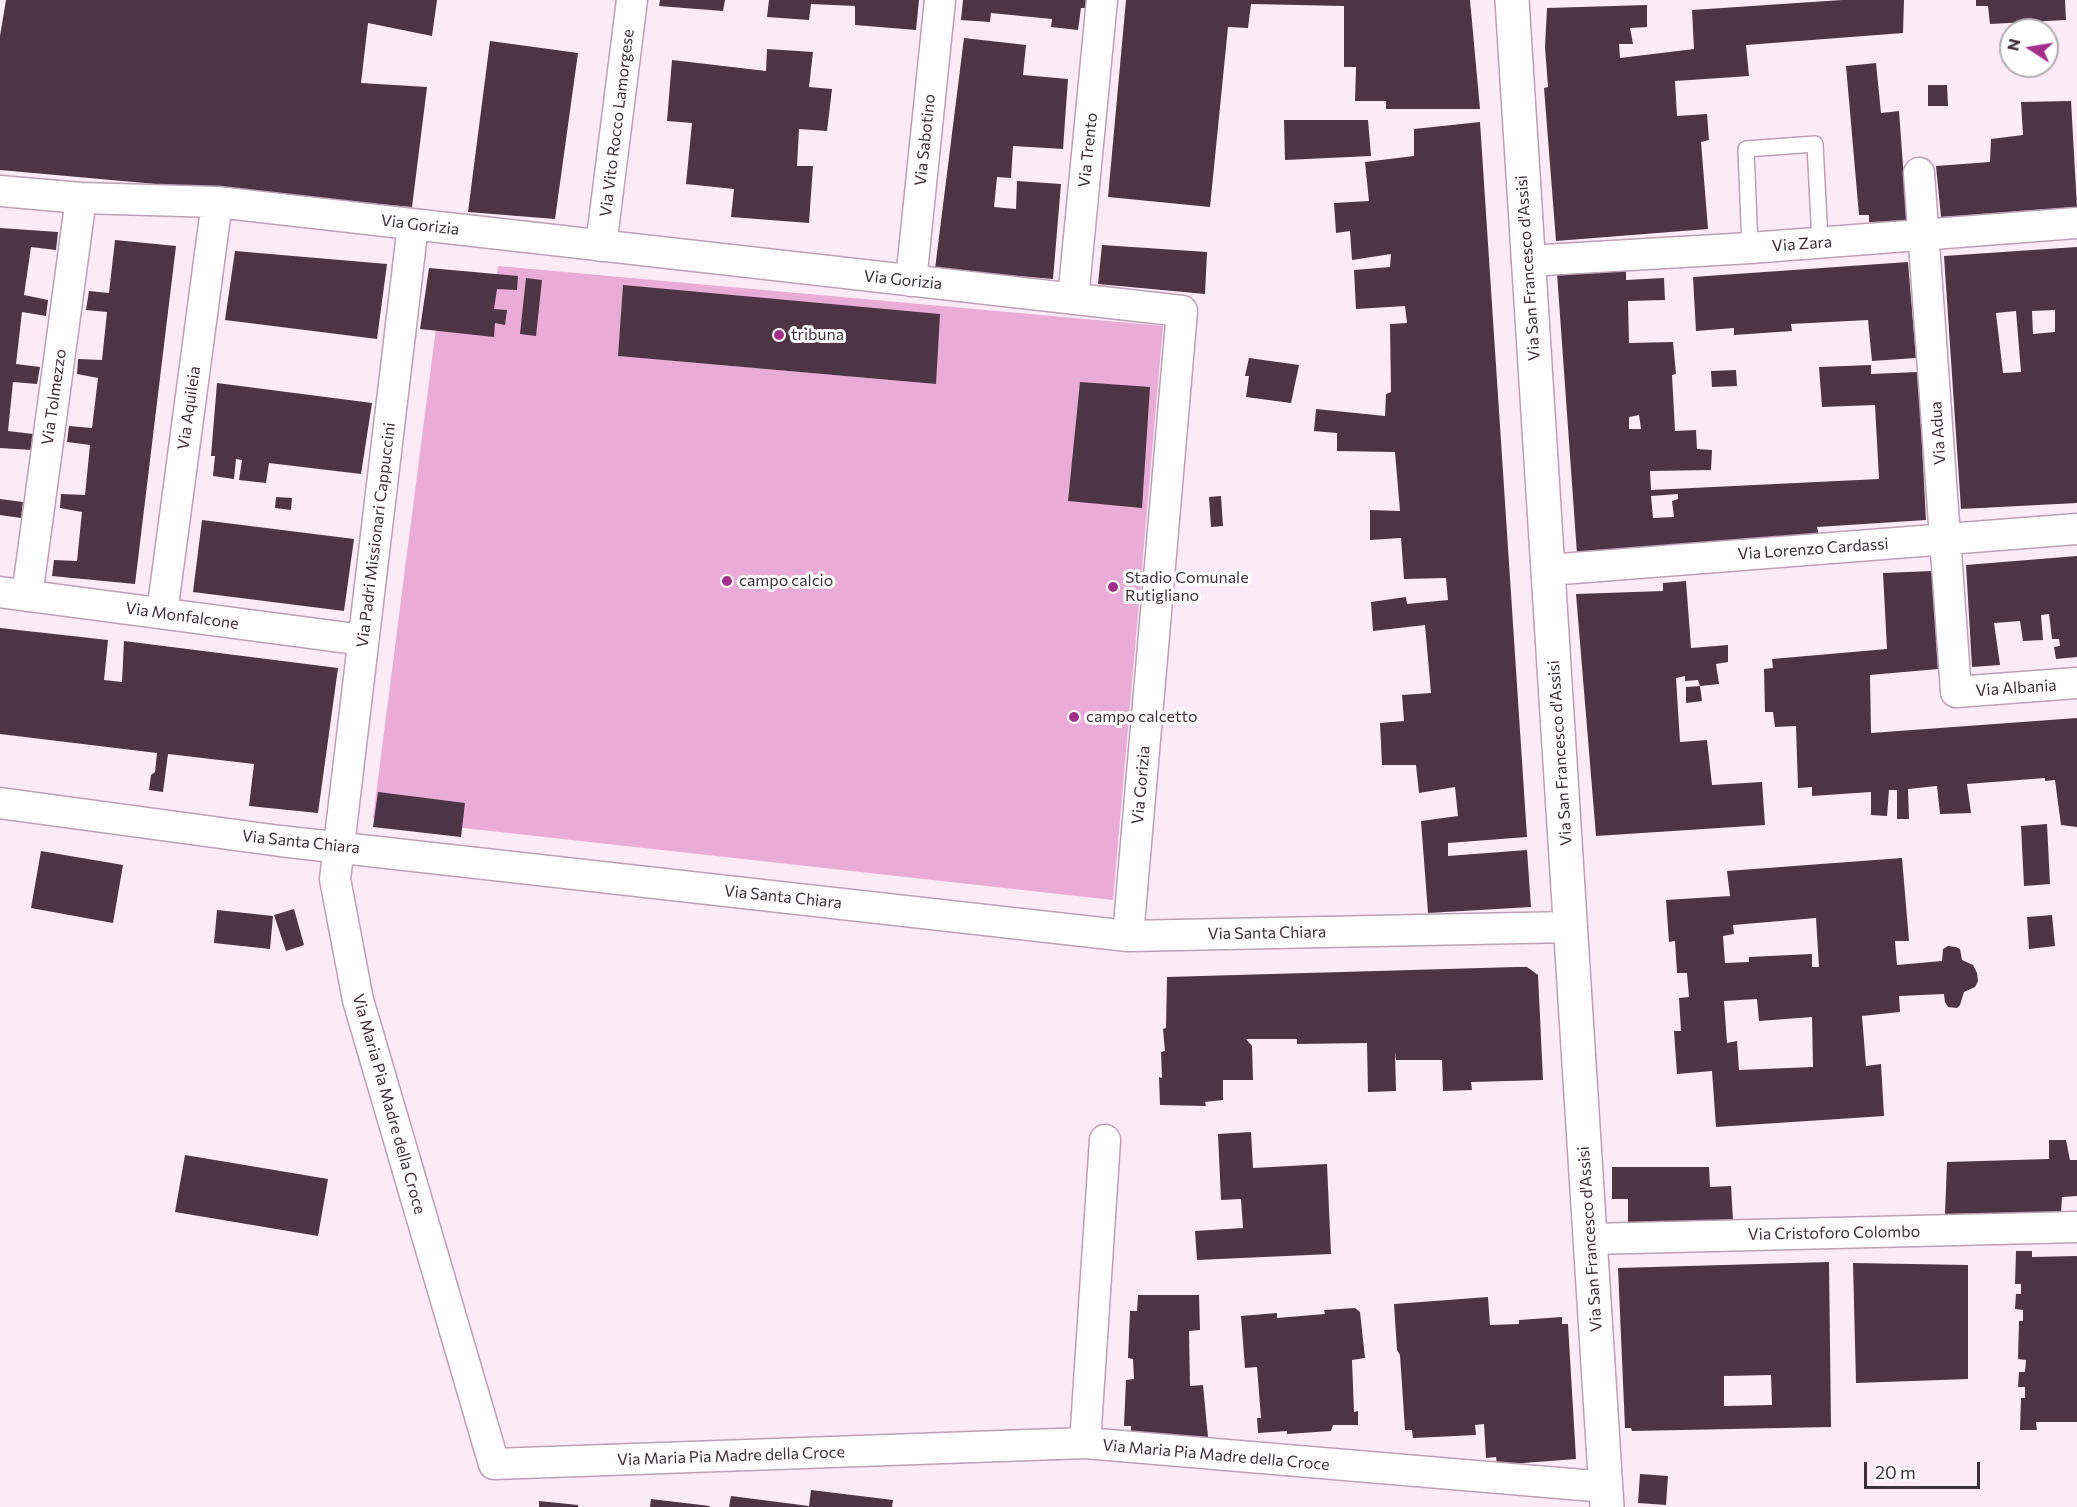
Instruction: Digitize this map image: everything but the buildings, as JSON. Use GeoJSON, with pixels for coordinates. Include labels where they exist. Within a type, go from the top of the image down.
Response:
{"type":"FeatureCollection","features":[{"type":"Feature","properties":{"kind":"main road","name":"Via San Francesco d'Assisi"},"geometry":{"type":"LineString","coordinates":[[1512,0],[1606,1497]]}},
{"type":"Feature","properties":{"kind":"street","name":"Via Vito Rocco Lamorgese"},"geometry":{"type":"LineString","coordinates":[[601,246],[632,0]]}},
{"type":"Feature","properties":{"kind":"street","name":"Via Sabotino"},"geometry":{"type":"LineString","coordinates":[[910,281],[940,0]]}},
{"type":"Feature","properties":{"kind":"street","name":"Via Trento"},"geometry":{"type":"LineString","coordinates":[[1073,299],[1102,0]]}},
{"type":"Feature","properties":{"kind":"street"},"geometry":{"type":"LineString","coordinates":[[1512,0],[1534,0]]}},
{"type":"Feature","properties":{"kind":"street","name":"Via Adua"},"geometry":{"type":"LineString","coordinates":[[1919,173],[1956,692]]}},
{"type":"Feature","properties":{"kind":"street","name":"Via Gorizia"},"geometry":{"type":"LineString","coordinates":[[0,191],[81,198],[217,202],[1182,311],[1128,936]]}},
{"type":"Feature","properties":{"kind":"street","name":"Via Tolmezzo"},"geometry":{"type":"LineString","coordinates":[[14,594],[81,198]]}},
{"type":"Feature","properties":{"kind":"street","name":"Via Aquileia"},"geometry":{"type":"LineString","coordinates":[[162,613],[217,202]]}},
{"type":"Feature","properties":{"kind":"street","name":"Via Zara"},"geometry":{"type":"LineString","coordinates":[[1527,261],[1750,248],[2077,223]]}},
{"type":"Feature","properties":{"kind":"street","name":"Via Padri Missionari Cappuccini"},"geometry":{"type":"LineString","coordinates":[[339,846],[413,225]]}},
{"type":"Feature","properties":{"kind":"street","name":"Via Lorenzo Cardassi"},"geometry":{"type":"LineString","coordinates":[[1548,570],[2077,529]]}},
{"type":"Feature","properties":{"kind":"street","name":"Via Monfalcone"},"geometry":{"type":"LineString","coordinates":[[14,594],[363,640]]}},
{"type":"Feature","properties":{"kind":"street","name":"Via Albania"},"geometry":{"type":"LineString","coordinates":[[1956,692],[2077,683]]}},
{"type":"Feature","properties":{"kind":"street","name":"Via Santa Chiara"},"geometry":{"type":"LineString","coordinates":[[0,804],[280,841],[1128,936],[1570,927]]}},
{"type":"Feature","properties":{"kind":"street","name":"Via Maria Pia Madre della Croce"},"geometry":{"type":"LineString","coordinates":[[339,846],[335,879],[358,1000],[494,1464],[1084,1443],[1606,1497]]}},
{"type":"Feature","properties":{"kind":"street"},"geometry":{"type":"LineString","coordinates":[[1084,1443],[1105,1140]]}},
{"type":"Feature","properties":{"kind":"street","name":"Via Cristoforo Colombo"},"geometry":{"type":"LineString","coordinates":[[1590,1239],[2077,1227]]}},
{"type":"Feature","properties":{"kind":"lane"},"geometry":{"type":"LineString","coordinates":[[1750,248],[1746,149],[1815,144],[1820,242]]}},
{"type":"Feature","properties":{"kind":"shaded area","name":"campo calcio"},"geometry":{"type":"Polygon","coordinates":[[[498,266],[1163,326],[1113,900],[373,818],[436,328],[490,333],[498,266]],[[623,285],[619,356],[936,384],[623,285]]]}},
{"type":"Feature","properties":{"kind":"place","name":"tribuna"},"geometry":{"type":"Point","coordinates":[779,335]}},
{"type":"Feature","properties":{"kind":"place","name":"campo calcio"},"geometry":{"type":"Point","coordinates":[727,581]}},
{"type":"Feature","properties":{"kind":"place","name":"Stadio Comunale Rutigliano"},"geometry":{"type":"Point","coordinates":[1113,587]}},
{"type":"Feature","properties":{"kind":"place","name":"campo calcetto"},"geometry":{"type":"Point","coordinates":[1074,717]}}]}
